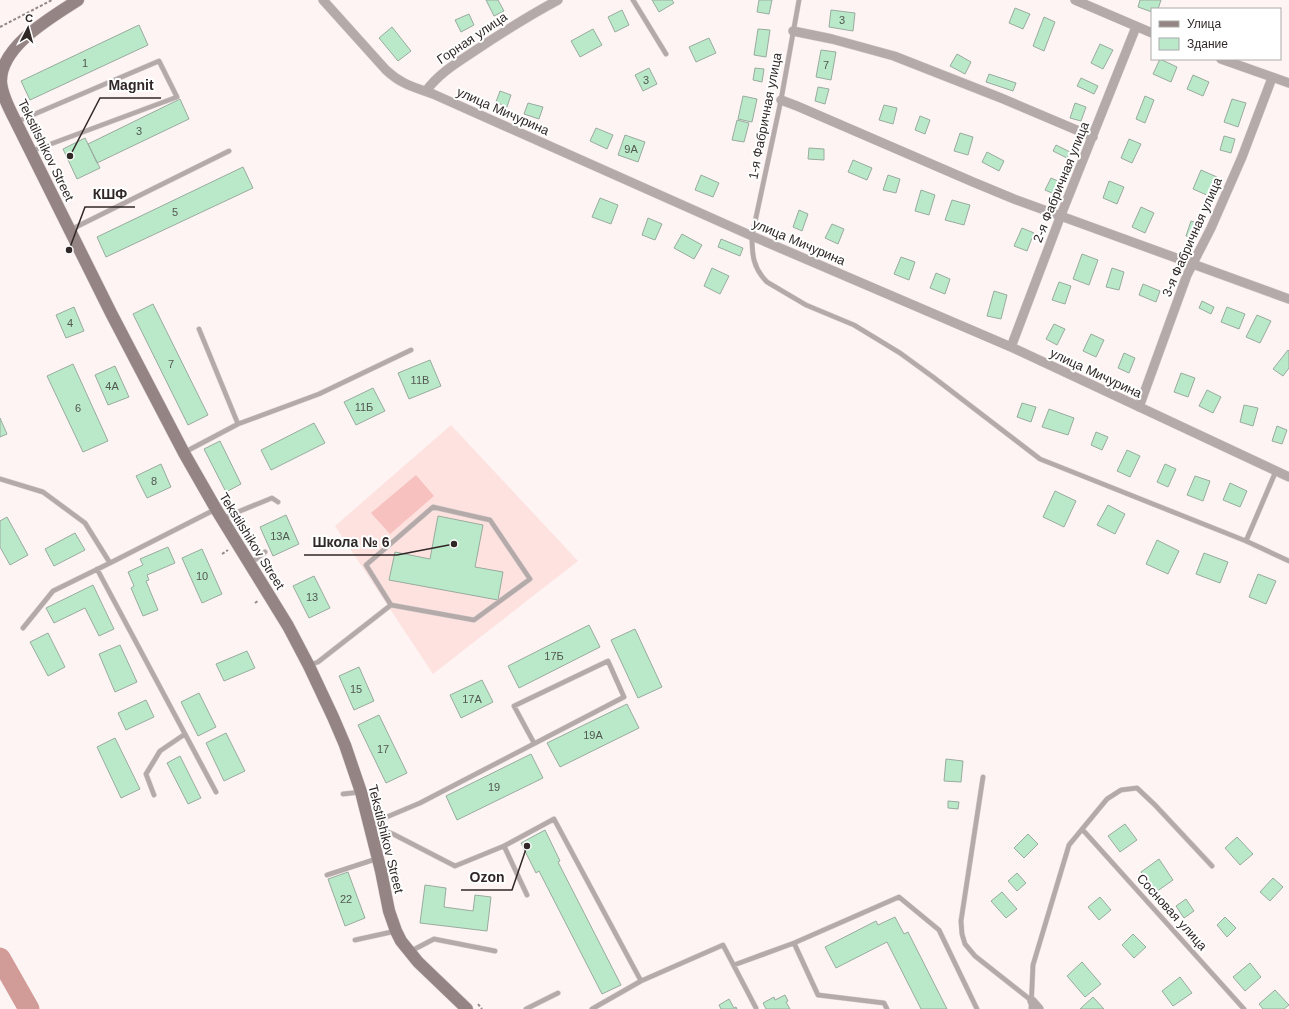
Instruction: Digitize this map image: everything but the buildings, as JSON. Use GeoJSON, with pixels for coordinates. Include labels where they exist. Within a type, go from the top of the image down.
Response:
{"type":"FeatureCollection","features":[{"type":"Feature","properties":{"kind":"main road"},"geometry":{"type":"LineString","coordinates":[[1,85],[0,78],[5,60],[5,49],[78,0]]}},
{"type":"Feature","properties":{"kind":"main road","name":"Tekstilshikov Street"},"geometry":{"type":"LineString","coordinates":[[1,85],[16,122],[184,453],[218,514],[273,601],[309,666],[339,730],[361,792],[370,824],[389,911],[401,941],[418,962],[467,1009]]}},
{"type":"Feature","properties":{"kind":"street","name":"улица Мичурина"},"geometry":{"type":"LineString","coordinates":[[323,0],[392,76],[406,85],[426,92],[752,236],[1011,347],[1289,477]]}},
{"type":"Feature","properties":{"kind":"street","name":"Горная улица"},"geometry":{"type":"LineString","coordinates":[[426,92],[437,78],[450,68],[506,31],[558,0]]}},
{"type":"Feature","properties":{"kind":"street"},"geometry":{"type":"LineString","coordinates":[[1075,0],[1151,33]]}},
{"type":"Feature","properties":{"kind":"street","name":"2-я Фабричная улица"},"geometry":{"type":"LineString","coordinates":[[1011,347],[1061,215],[1136,27]]}},
{"type":"Feature","properties":{"kind":"street"},"geometry":{"type":"LineString","coordinates":[[793,32],[832,39],[894,56],[1001,98],[1093,137]]}},
{"type":"Feature","properties":{"kind":"street"},"geometry":{"type":"LineString","coordinates":[[1224,60],[1289,84]]}},
{"type":"Feature","properties":{"kind":"street","name":"3-я Фабричная улица"},"geometry":{"type":"LineString","coordinates":[[1139,406],[1184,280],[1211,228],[1242,157],[1272,78]]}},
{"type":"Feature","properties":{"kind":"street"},"geometry":{"type":"LineString","coordinates":[[780,100],[798,106],[973,182],[1289,299]]}},
{"type":"Feature","properties":{"kind":"street"},"geometry":{"type":"LineString","coordinates":[[1032,1005],[1039,1009]]}},
{"type":"Feature","properties":{"kind":"lane"},"geometry":{"type":"LineString","coordinates":[[633,0],[666,54]]}},
{"type":"Feature","properties":{"kind":"lane","name":"1-я Фабричная улица"},"geometry":{"type":"LineString","coordinates":[[799,0],[752,236],[756,267],[762,277],[767,282],[806,305],[854,325],[900,353],[933,376],[1040,459],[1246,541],[1289,561]]}},
{"type":"Feature","properties":{"kind":"lane"},"geometry":{"type":"LineString","coordinates":[[16,122],[159,61],[177,97],[31,152]]}},
{"type":"Feature","properties":{"kind":"lane"},"geometry":{"type":"LineString","coordinates":[[70,230],[229,151]]}},
{"type":"Feature","properties":{"kind":"lane"},"geometry":{"type":"LineString","coordinates":[[199,329],[238,424]]}},
{"type":"Feature","properties":{"kind":"lane"},"geometry":{"type":"LineString","coordinates":[[184,453],[238,424],[320,394],[411,350]]}},
{"type":"Feature","properties":{"kind":"lane"},"geometry":{"type":"LineString","coordinates":[[1246,541],[1276,471]]}},
{"type":"Feature","properties":{"kind":"lane"},"geometry":{"type":"LineString","coordinates":[[0,479],[43,492],[85,523],[110,563]]}},
{"type":"Feature","properties":{"kind":"lane"},"geometry":{"type":"LineString","coordinates":[[23,628],[53,590],[218,514],[272,498],[278,502]]}},
{"type":"Feature","properties":{"kind":"lane"},"geometry":{"type":"LineString","coordinates":[[309,666],[318,662],[391,605],[474,620],[530,579],[490,520],[433,506],[366,565],[391,605]]}},
{"type":"Feature","properties":{"kind":"lane"},"geometry":{"type":"LineString","coordinates":[[250,564],[265,552]]}},
{"type":"Feature","properties":{"kind":"lane"},"geometry":{"type":"LineString","coordinates":[[97,569],[216,792]]}},
{"type":"Feature","properties":{"kind":"lane"},"geometry":{"type":"LineString","coordinates":[[370,824],[420,803],[624,697],[608,660],[514,706],[534,743]]}},
{"type":"Feature","properties":{"kind":"lane"},"geometry":{"type":"LineString","coordinates":[[154,795],[146,774],[160,751],[185,734]]}},
{"type":"Feature","properties":{"kind":"lane"},"geometry":{"type":"LineString","coordinates":[[983,777],[961,921],[962,934],[965,944],[975,956],[1032,1005]]}},
{"type":"Feature","properties":{"kind":"lane"},"geometry":{"type":"LineString","coordinates":[[1032,1005],[1033,965],[1069,845],[1108,799],[1121,790],[1137,788],[1212,866]]}},
{"type":"Feature","properties":{"kind":"lane"},"geometry":{"type":"LineString","coordinates":[[343,794],[361,792]]}},
{"type":"Feature","properties":{"kind":"lane"},"geometry":{"type":"LineString","coordinates":[[370,824],[394,834],[455,866],[504,846],[554,819],[642,981]]}},
{"type":"Feature","properties":{"kind":"lane","name":"Сосновая улица"},"geometry":{"type":"LineString","coordinates":[[1082,829],[1244,1009]]}},
{"type":"Feature","properties":{"kind":"lane"},"geometry":{"type":"LineString","coordinates":[[504,846],[527,895]]}},
{"type":"Feature","properties":{"kind":"lane"},"geometry":{"type":"LineString","coordinates":[[327,875],[378,859]]}},
{"type":"Feature","properties":{"kind":"lane"},"geometry":{"type":"LineString","coordinates":[[734,965],[794,942],[899,897],[939,930],[977,1009]]}},
{"type":"Feature","properties":{"kind":"lane"},"geometry":{"type":"LineString","coordinates":[[355,940],[396,931]]}},
{"type":"Feature","properties":{"kind":"lane"},"geometry":{"type":"LineString","coordinates":[[410,952],[434,938],[495,951]]}},
{"type":"Feature","properties":{"kind":"lane"},"geometry":{"type":"LineString","coordinates":[[794,942],[818,995],[884,1003],[887,1009]]}},
{"type":"Feature","properties":{"kind":"lane"},"geometry":{"type":"LineString","coordinates":[[592,1009],[642,981],[723,945],[756,1008]]}},
{"type":"Feature","properties":{"kind":"lane"},"geometry":{"type":"LineString","coordinates":[[526,1009],[558,993]]}},
{"type":"Feature","properties":{"kind":"path"},"geometry":{"type":"LineString","coordinates":[[0,27],[52,0]]}},
{"type":"Feature","properties":{"kind":"shaded area"},"geometry":{"type":"Polygon","coordinates":[[[451,425],[578,561],[433,674],[335,526],[451,425]]]}},
{"type":"Feature","properties":{"kind":"shaded area"},"geometry":{"type":"Polygon","coordinates":[[[416,475],[434,496],[390,534],[371,513],[416,475]]]}},
{"type":"Feature","properties":{"kind":"waterway"},"geometry":{"type":"LineString","coordinates":[[0,958],[29,1009]]}},
{"type":"Feature","properties":{"kind":"place","name":"Magnit"},"geometry":{"type":"Point","coordinates":[70,156]}},
{"type":"Feature","properties":{"kind":"place","name":"КШФ"},"geometry":{"type":"Point","coordinates":[69,250]}},
{"type":"Feature","properties":{"kind":"place","name":"Школа № 6"},"geometry":{"type":"Point","coordinates":[454,544]}},
{"type":"Feature","properties":{"kind":"place","name":"Ozon"},"geometry":{"type":"Point","coordinates":[527,846]}}]}
